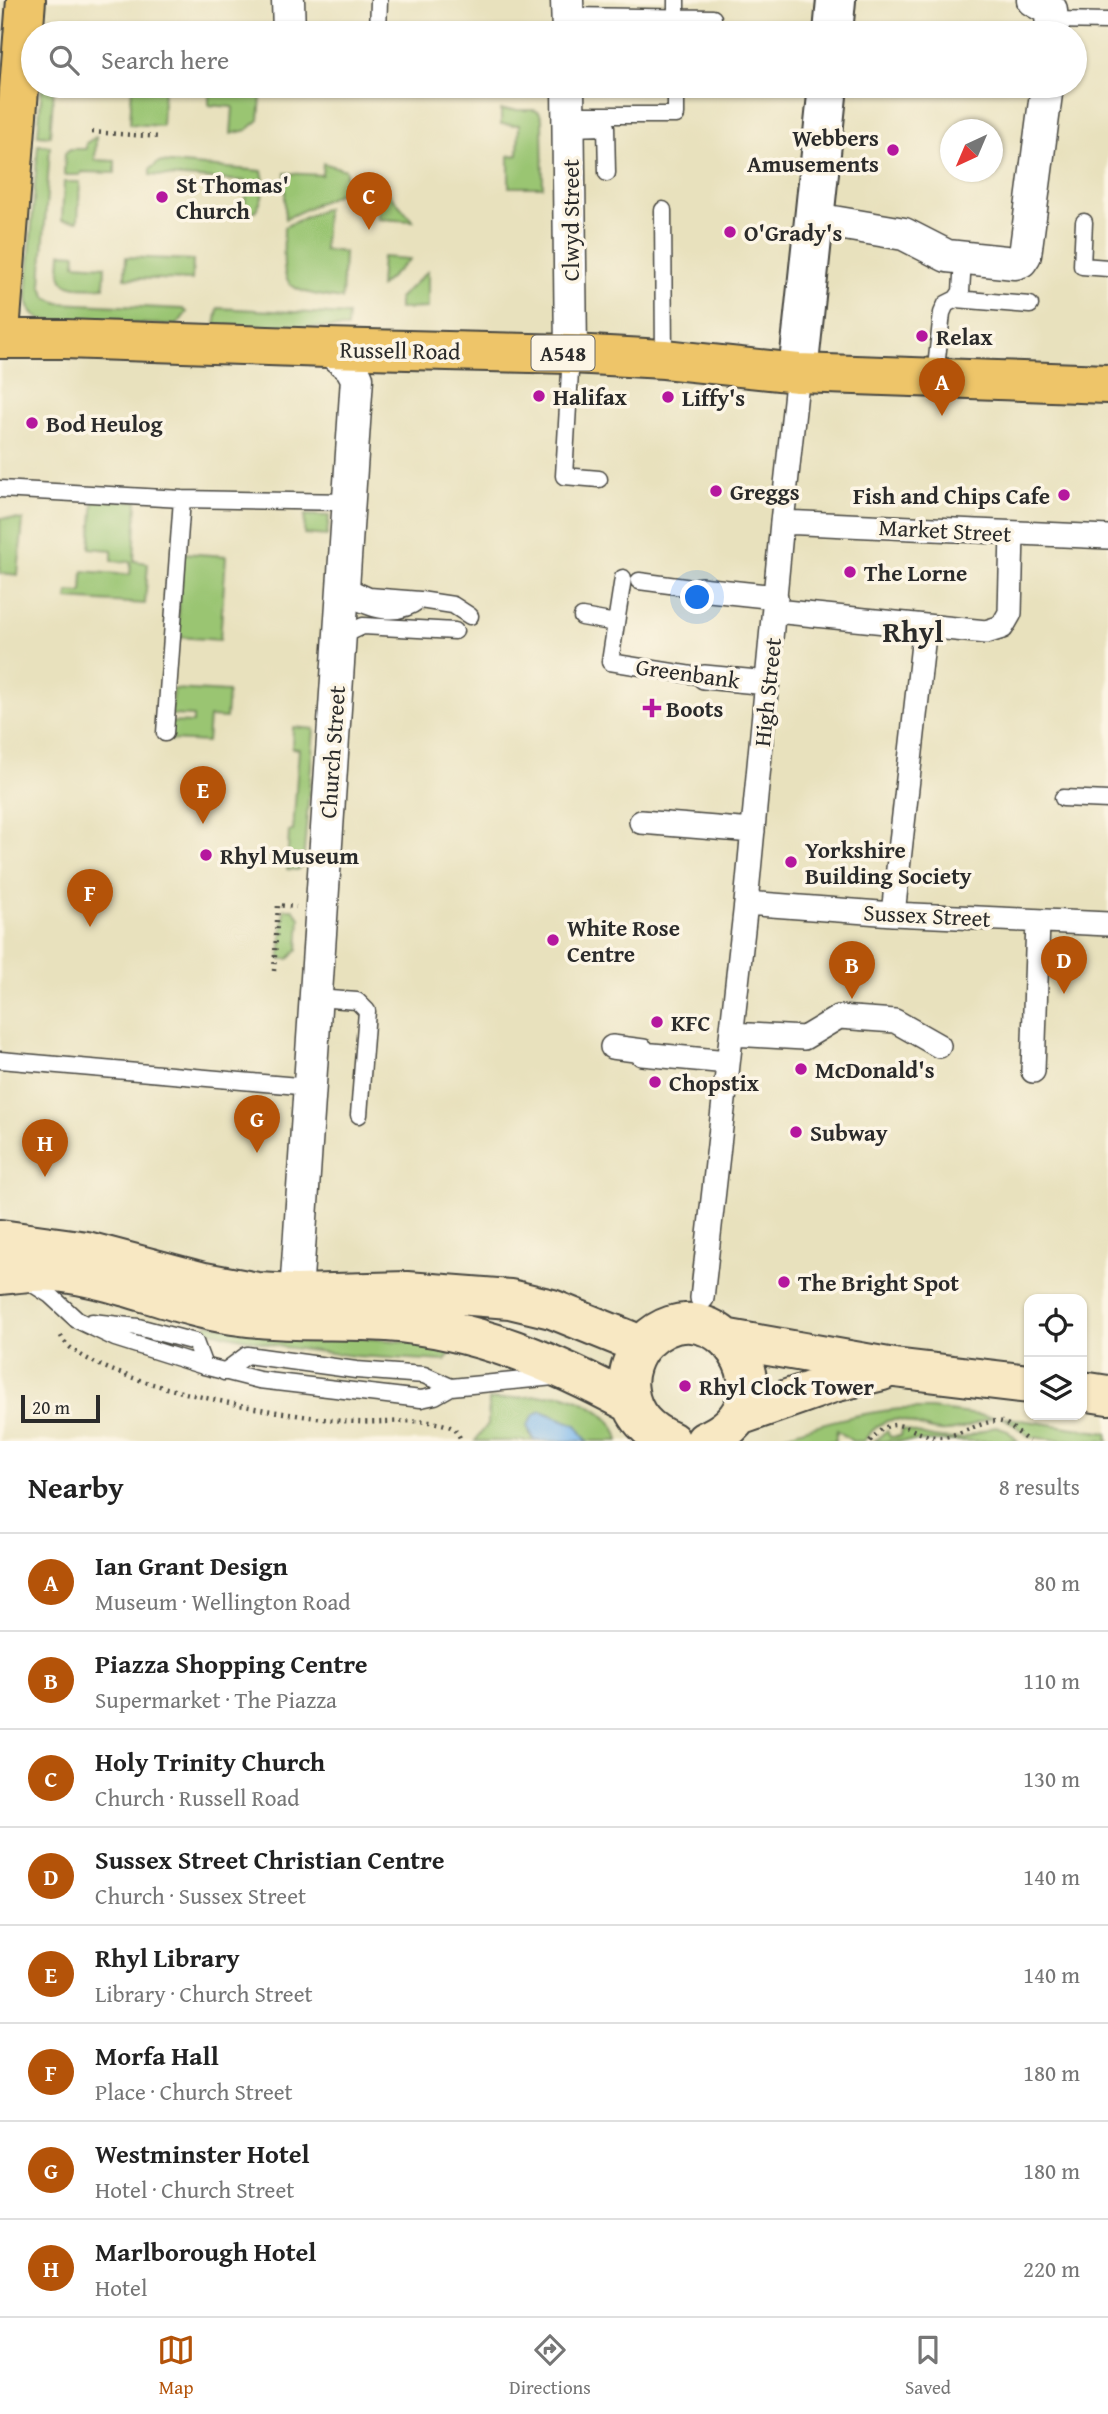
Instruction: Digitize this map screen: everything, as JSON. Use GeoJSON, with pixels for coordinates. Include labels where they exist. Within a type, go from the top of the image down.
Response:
{"type":"FeatureCollection","features":[{"type":"Feature","properties":{"kind":"main road"},"geometry":{"type":"LineString","coordinates":[[24,21],[26,0]]}},
{"type":"Feature","properties":{"kind":"main road"},"geometry":{"type":"LineString","coordinates":[[0,332],[21,64]]}},
{"type":"Feature","properties":{"kind":"main road","name":"Russell Road"},"geometry":{"type":"LineString","coordinates":[[0,339],[571,354],[664,359],[799,373]]}},
{"type":"Feature","properties":{"kind":"main road","name":"A548"},"geometry":{"type":"LineString","coordinates":[[799,373],[1108,384]]}},
{"type":"Feature","properties":{"kind":"main road"},"geometry":{"type":"LineString","coordinates":[[0,1239],[87,1251],[244,1290],[296,1294],[407,1291],[510,1299],[552,1309],[642,1345]]}},
{"type":"Feature","properties":{"kind":"main road"},"geometry":{"type":"LineString","coordinates":[[0,1275],[58,1272],[202,1310],[262,1319],[388,1322],[443,1330],[514,1349],[578,1375],[636,1420],[671,1441]]}},
{"type":"Feature","properties":{"kind":"main road"},"geometry":{"type":"LineString","coordinates":[[710,1321],[741,1356],[748,1376],[747,1396],[739,1416]]}},
{"type":"Feature","properties":{"kind":"main road"},"geometry":{"type":"LineString","coordinates":[[636,1420],[628,1389],[629,1373],[633,1359],[642,1345],[667,1327],[710,1321],[894,1368],[1024,1383]]}},
{"type":"Feature","properties":{"kind":"main road"},"geometry":{"type":"LineString","coordinates":[[705,1441],[718,1436],[739,1416],[833,1383],[894,1368]]}},
{"type":"Feature","properties":{"kind":"main road"},"geometry":{"type":"LineString","coordinates":[[1087,1392],[1108,1395]]}},
{"type":"Feature","properties":{"kind":"street"},"geometry":{"type":"LineString","coordinates":[[288,0],[289,21]]}},
{"type":"Feature","properties":{"kind":"street"},"geometry":{"type":"LineString","coordinates":[[834,21],[836,0]]}},
{"type":"Feature","properties":{"kind":"street","name":"High Street"},"geometry":{"type":"LineString","coordinates":[[710,1321],[728,1062],[827,98]]}},
{"type":"Feature","properties":{"kind":"street"},"geometry":{"type":"LineString","coordinates":[[815,219],[904,234],[947,256],[1015,263],[1024,258],[1044,98]]}},
{"type":"Feature","properties":{"kind":"street","name":"Clwyd Street"},"geometry":{"type":"LineString","coordinates":[[569,104],[571,354]]}},
{"type":"Feature","properties":{"kind":"street","name":"Church Street"},"geometry":{"type":"LineString","coordinates":[[296,1294],[357,378],[351,367],[327,348]]}},
{"type":"Feature","properties":{"kind":"street","name":"Market Street"},"geometry":{"type":"LineString","coordinates":[[782,522],[1108,537]]}},
{"type":"Feature","properties":{"kind":"street","name":"Greenbank"},"geometry":{"type":"LineString","coordinates":[[700,589],[775,604],[986,632],[1002,627],[1010,613],[1012,533]]}},
{"type":"Feature","properties":{"kind":"street"},"geometry":{"type":"LineString","coordinates":[[893,914],[925,626]]}},
{"type":"Feature","properties":{"kind":"street","name":"Greenbank"},"geometry":{"type":"LineString","coordinates":[[704,677],[768,683]]}},
{"type":"Feature","properties":{"kind":"street"},"geometry":{"type":"LineString","coordinates":[[641,822],[753,831]]}},
{"type":"Feature","properties":{"kind":"street","name":"Sussex Street"},"geometry":{"type":"LineString","coordinates":[[746,903],[893,914],[1108,924]]}},
{"type":"Feature","properties":{"kind":"street"},"geometry":{"type":"LineString","coordinates":[[1033,1071],[1038,921]]}},
{"type":"Feature","properties":{"kind":"street"},"geometry":{"type":"LineString","coordinates":[[732,1034],[804,1038],[839,1017],[895,1021],[939,1046]]}},
{"type":"Feature","properties":{"kind":"street"},"geometry":{"type":"LineString","coordinates":[[612,1048],[643,1051],[642,1054],[728,1062]]}},
{"type":"Feature","properties":{"kind":"lane"},"geometry":{"type":"LineString","coordinates":[[379,0],[379,21]]}},
{"type":"Feature","properties":{"kind":"lane"},"geometry":{"type":"LineString","coordinates":[[676,0],[676,21]]}},
{"type":"Feature","properties":{"kind":"lane"},"geometry":{"type":"LineString","coordinates":[[1034,14],[1108,21]]}},
{"type":"Feature","properties":{"kind":"lane"},"geometry":{"type":"LineString","coordinates":[[568,16],[622,21]]}},
{"type":"Feature","properties":{"kind":"lane"},"geometry":{"type":"LineString","coordinates":[[699,21],[713,18]]}},
{"type":"Feature","properties":{"kind":"lane"},"geometry":{"type":"LineString","coordinates":[[569,104],[676,115],[676,98]]}},
{"type":"Feature","properties":{"kind":"lane"},"geometry":{"type":"LineString","coordinates":[[569,104],[606,127],[607,173]]}},
{"type":"Feature","properties":{"kind":"lane"},"geometry":{"type":"LineString","coordinates":[[663,210],[664,359]]}},
{"type":"Feature","properties":{"kind":"lane"},"geometry":{"type":"LineString","coordinates":[[1084,222],[1082,265],[1108,268]]}},
{"type":"Feature","properties":{"kind":"lane"},"geometry":{"type":"LineString","coordinates":[[935,377],[942,313],[946,304],[956,299],[961,292],[963,259]]}},
{"type":"Feature","properties":{"kind":"lane"},"geometry":{"type":"LineString","coordinates":[[956,299],[1030,305]]}},
{"type":"Feature","properties":{"kind":"lane"},"geometry":{"type":"LineString","coordinates":[[571,354],[564,476],[599,478]]}},
{"type":"Feature","properties":{"kind":"lane"},"geometry":{"type":"LineString","coordinates":[[0,489],[182,499],[349,502]]}},
{"type":"Feature","properties":{"kind":"lane"},"geometry":{"type":"LineString","coordinates":[[165,733],[182,499]]}},
{"type":"Feature","properties":{"kind":"lane","name":"Greenbank"},"geometry":{"type":"LineString","coordinates":[[700,589],[631,580],[616,623],[610,662],[704,677]]}},
{"type":"Feature","properties":{"kind":"lane"},"geometry":{"type":"LineString","coordinates":[[343,590],[367,607],[404,611],[420,600],[453,605],[470,616]]}},
{"type":"Feature","properties":{"kind":"lane"},"geometry":{"type":"LineString","coordinates":[[582,617],[616,623]]}},
{"type":"Feature","properties":{"kind":"lane"},"geometry":{"type":"LineString","coordinates":[[339,647],[348,633],[363,626],[455,631]]}},
{"type":"Feature","properties":{"kind":"lane"},"geometry":{"type":"LineString","coordinates":[[1063,798],[1108,800]]}},
{"type":"Feature","properties":{"kind":"lane"},"geometry":{"type":"LineString","coordinates":[[316,998],[357,1001],[367,1011],[359,1115]]}},
{"type":"Feature","properties":{"kind":"lane"},"geometry":{"type":"LineString","coordinates":[[0,1060],[310,1087]]}},
{"type":"Feature","properties":{"kind":"lane"},"geometry":{"type":"LineString","coordinates":[[0,1275],[29,1281],[50,1295],[77,1320],[115,1338],[224,1372],[314,1388],[421,1399],[435,1396],[451,1387],[578,1375]]}},
{"type":"Feature","properties":{"kind":"lane"},"geometry":{"type":"LineString","coordinates":[[224,1372],[247,1355],[356,1370],[424,1375],[451,1387]]}},
{"type":"Feature","properties":{"kind":"path"},"geometry":{"type":"LineString","coordinates":[[92,132],[160,137]]}},
{"type":"Feature","properties":{"kind":"path"},"geometry":{"type":"LineString","coordinates":[[870,1441],[890,1425],[898,1423],[939,1437],[958,1434],[990,1422],[1002,1422],[1029,1441]]}},
{"type":"Feature","properties":{"kind":"green space"},"geometry":{"type":"Polygon","coordinates":[[[41,98],[53,98],[50,136],[38,135],[41,98]]]}},
{"type":"Feature","properties":{"kind":"green space"},"geometry":{"type":"Polygon","coordinates":[[[131,98],[163,98],[162,126],[130,124],[131,98]]]}},
{"type":"Feature","properties":{"kind":"green space"},"geometry":{"type":"Polygon","coordinates":[[[209,98],[261,98],[259,120],[247,130],[231,134],[233,107],[209,105],[209,98]]]}},
{"type":"Feature","properties":{"kind":"green space"},"geometry":{"type":"Polygon","coordinates":[[[501,110],[539,112],[542,119],[543,187],[509,187],[509,156],[518,155],[519,125],[501,124],[501,110]]]}},
{"type":"Feature","properties":{"kind":"green space"},"geometry":{"type":"Polygon","coordinates":[[[96,137],[95,160],[115,161],[115,173],[81,172],[80,175],[64,175],[65,153],[70,149],[86,149],[86,143],[96,137]]]}},
{"type":"Feature","properties":{"kind":"green space"},"geometry":{"type":"Polygon","coordinates":[[[38,145],[50,146],[41,285],[47,298],[59,303],[183,309],[187,312],[177,325],[42,320],[32,312],[27,292],[38,145]]]}},
{"type":"Feature","properties":{"kind":"green space"},"geometry":{"type":"Polygon","coordinates":[[[159,162],[262,171],[262,197],[255,211],[245,211],[246,181],[150,175],[150,169],[159,162]]]}},
{"type":"Feature","properties":{"kind":"green space"},"geometry":{"type":"Polygon","coordinates":[[[323,163],[346,170],[346,190],[285,219],[285,173],[322,175],[323,163]]]}},
{"type":"Feature","properties":{"kind":"green space"},"geometry":{"type":"Polygon","coordinates":[[[64,182],[80,182],[78,221],[62,220],[64,182]]]}},
{"type":"Feature","properties":{"kind":"green space"},"geometry":{"type":"Polygon","coordinates":[[[381,184],[413,221],[378,219],[381,184]]]}},
{"type":"Feature","properties":{"kind":"green space"},"geometry":{"type":"Polygon","coordinates":[[[326,208],[324,250],[344,252],[342,299],[296,288],[285,274],[284,227],[326,208]]]}},
{"type":"Feature","properties":{"kind":"green space"},"geometry":{"type":"Polygon","coordinates":[[[61,253],[76,254],[75,264],[105,266],[104,287],[73,286],[63,281],[60,271],[61,253]]]}},
{"type":"Feature","properties":{"kind":"green space"},"geometry":{"type":"Polygon","coordinates":[[[126,257],[193,260],[192,280],[125,278],[126,257]]]}},
{"type":"Feature","properties":{"kind":"green space"},"geometry":{"type":"Polygon","coordinates":[[[382,257],[410,259],[380,287],[382,257]]]}},
{"type":"Feature","properties":{"kind":"green space"},"geometry":{"type":"Polygon","coordinates":[[[428,271],[428,308],[399,309],[399,298],[428,271]]]}},
{"type":"Feature","properties":{"kind":"green space"},"geometry":{"type":"Polygon","coordinates":[[[218,308],[348,315],[347,328],[215,326],[218,308]]]}},
{"type":"Feature","properties":{"kind":"green space"},"geometry":{"type":"Polygon","coordinates":[[[94,499],[137,501],[134,561],[148,563],[145,604],[67,599],[68,592],[82,593],[83,571],[130,575],[131,562],[112,561],[112,550],[90,548],[94,499]]]}},
{"type":"Feature","properties":{"kind":"green space"},"geometry":{"type":"Polygon","coordinates":[[[305,515],[329,516],[327,536],[304,534],[305,515]]]}},
{"type":"Feature","properties":{"kind":"green space"},"geometry":{"type":"Polygon","coordinates":[[[0,518],[23,520],[18,575],[0,573],[0,518]]]}},
{"type":"Feature","properties":{"kind":"green space"},"geometry":{"type":"Polygon","coordinates":[[[182,553],[226,556],[220,640],[177,637],[182,553]]]}},
{"type":"Feature","properties":{"kind":"green space"},"geometry":{"type":"Polygon","coordinates":[[[173,689],[228,692],[226,718],[209,717],[207,742],[170,740],[171,722],[193,723],[193,716],[171,715],[173,689]]]}},
{"type":"Feature","properties":{"kind":"green space"},"geometry":{"type":"Polygon","coordinates":[[[293,727],[314,729],[303,865],[297,870],[287,869],[289,831],[293,831],[299,749],[292,748],[293,727]]]}},
{"type":"Feature","properties":{"kind":"green space"},"geometry":{"type":"Polygon","coordinates":[[[284,909],[293,909],[300,918],[298,949],[289,959],[280,959],[284,909]]]}},
{"type":"Feature","properties":{"kind":"green space"},"geometry":{"type":"Polygon","coordinates":[[[207,1324],[455,1346],[445,1361],[355,1356],[283,1347],[205,1330],[207,1324]]]}},
{"type":"Feature","properties":{"kind":"green space"},"geometry":{"type":"Polygon","coordinates":[[[562,1394],[598,1410],[612,1424],[619,1441],[587,1441],[576,1425],[541,1411],[529,1433],[535,1441],[475,1441],[488,1424],[489,1400],[562,1394]]]}},
{"type":"Feature","properties":{"kind":"green space"},"geometry":{"type":"Polygon","coordinates":[[[900,1409],[931,1409],[994,1417],[946,1431],[891,1420],[874,1429],[864,1441],[852,1441],[837,1430],[835,1441],[775,1441],[775,1438],[836,1420],[900,1409]]]}},
{"type":"Feature","properties":{"kind":"green space"},"geometry":{"type":"Polygon","coordinates":[[[1001,1417],[1107,1433],[1108,1441],[1037,1438],[1029,1436],[1001,1417]]]}},
{"type":"Feature","properties":{"kind":"green space"},"geometry":{"type":"Polygon","coordinates":[[[996,1427],[1008,1431],[1018,1441],[874,1441],[887,1431],[890,1437],[901,1436],[902,1429],[932,1437],[955,1439],[996,1427]]]}},
{"type":"Feature","properties":{"kind":"water"},"geometry":{"type":"Polygon","coordinates":[[[541,1411],[576,1425],[587,1441],[535,1441],[527,1426],[534,1415],[541,1411]]]}},
{"type":"Feature","properties":{"kind":"place","name":"Webbers Amusements"},"geometry":{"type":"Point","coordinates":[893,150]}},
{"type":"Feature","properties":{"kind":"place","name":"St Thomas' Church"},"geometry":{"type":"Point","coordinates":[162,197]}},
{"type":"Feature","properties":{"kind":"place","name":"Holy Trinity Church"},"geometry":{"type":"Point","coordinates":[369,230]}},
{"type":"Feature","properties":{"kind":"place","name":"O'Grady's"},"geometry":{"type":"Point","coordinates":[730,232]}},
{"type":"Feature","properties":{"kind":"place","name":"Relax"},"geometry":{"type":"Point","coordinates":[922,336]}},
{"type":"Feature","properties":{"kind":"place","name":"Halifax"},"geometry":{"type":"Point","coordinates":[539,396]}},
{"type":"Feature","properties":{"kind":"place","name":"Liffy's"},"geometry":{"type":"Point","coordinates":[668,397]}},
{"type":"Feature","properties":{"kind":"place","name":"Ian Grant Design"},"geometry":{"type":"Point","coordinates":[942,416]}},
{"type":"Feature","properties":{"kind":"place","name":"Bod Heulog"},"geometry":{"type":"Point","coordinates":[32,423]}},
{"type":"Feature","properties":{"kind":"place","name":"Greggs"},"geometry":{"type":"Point","coordinates":[716,491]}},
{"type":"Feature","properties":{"kind":"place","name":"Fish and Chips Cafe"},"geometry":{"type":"Point","coordinates":[1064,495]}},
{"type":"Feature","properties":{"kind":"place","name":"The Lorne"},"geometry":{"type":"Point","coordinates":[850,572]}},
{"type":"Feature","properties":{"kind":"place","name":"Boots"},"geometry":{"type":"Point","coordinates":[652,708]}},
{"type":"Feature","properties":{"kind":"place","name":"Rhyl Library"},"geometry":{"type":"Point","coordinates":[203,824]}},
{"type":"Feature","properties":{"kind":"place","name":"Rhyl Museum"},"geometry":{"type":"Point","coordinates":[206,855]}},
{"type":"Feature","properties":{"kind":"place","name":"Yorkshire Building Society"},"geometry":{"type":"Point","coordinates":[791,862]}},
{"type":"Feature","properties":{"kind":"place","name":"Morfa Hall"},"geometry":{"type":"Point","coordinates":[90,927]}},
{"type":"Feature","properties":{"kind":"place","name":"White Rose Centre"},"geometry":{"type":"Point","coordinates":[553,940]}},
{"type":"Feature","properties":{"kind":"place","name":"Sussex Street Christian Centre"},"geometry":{"type":"Point","coordinates":[1064,994]}},
{"type":"Feature","properties":{"kind":"place","name":"Piazza Shopping Centre"},"geometry":{"type":"Point","coordinates":[852,999]}},
{"type":"Feature","properties":{"kind":"place","name":"KFC"},"geometry":{"type":"Point","coordinates":[657,1022]}},
{"type":"Feature","properties":{"kind":"place","name":"McDonald's"},"geometry":{"type":"Point","coordinates":[801,1069]}},
{"type":"Feature","properties":{"kind":"place","name":"Chopstix"},"geometry":{"type":"Point","coordinates":[655,1082]}},
{"type":"Feature","properties":{"kind":"place","name":"Subway"},"geometry":{"type":"Point","coordinates":[796,1132]}},
{"type":"Feature","properties":{"kind":"place","name":"Westminster Hotel"},"geometry":{"type":"Point","coordinates":[257,1153]}},
{"type":"Feature","properties":{"kind":"place","name":"Marlborough Hotel"},"geometry":{"type":"Point","coordinates":[45,1177]}},
{"type":"Feature","properties":{"kind":"place","name":"The Bright Spot"},"geometry":{"type":"Point","coordinates":[784,1282]}},
{"type":"Feature","properties":{"kind":"place","name":"Rhyl Clock Tower"},"geometry":{"type":"Point","coordinates":[685,1386]}},
{"type":"Feature","properties":{"kind":"district","name":"Rhyl"},"geometry":{"type":"Point","coordinates":[913,631]}}]}
